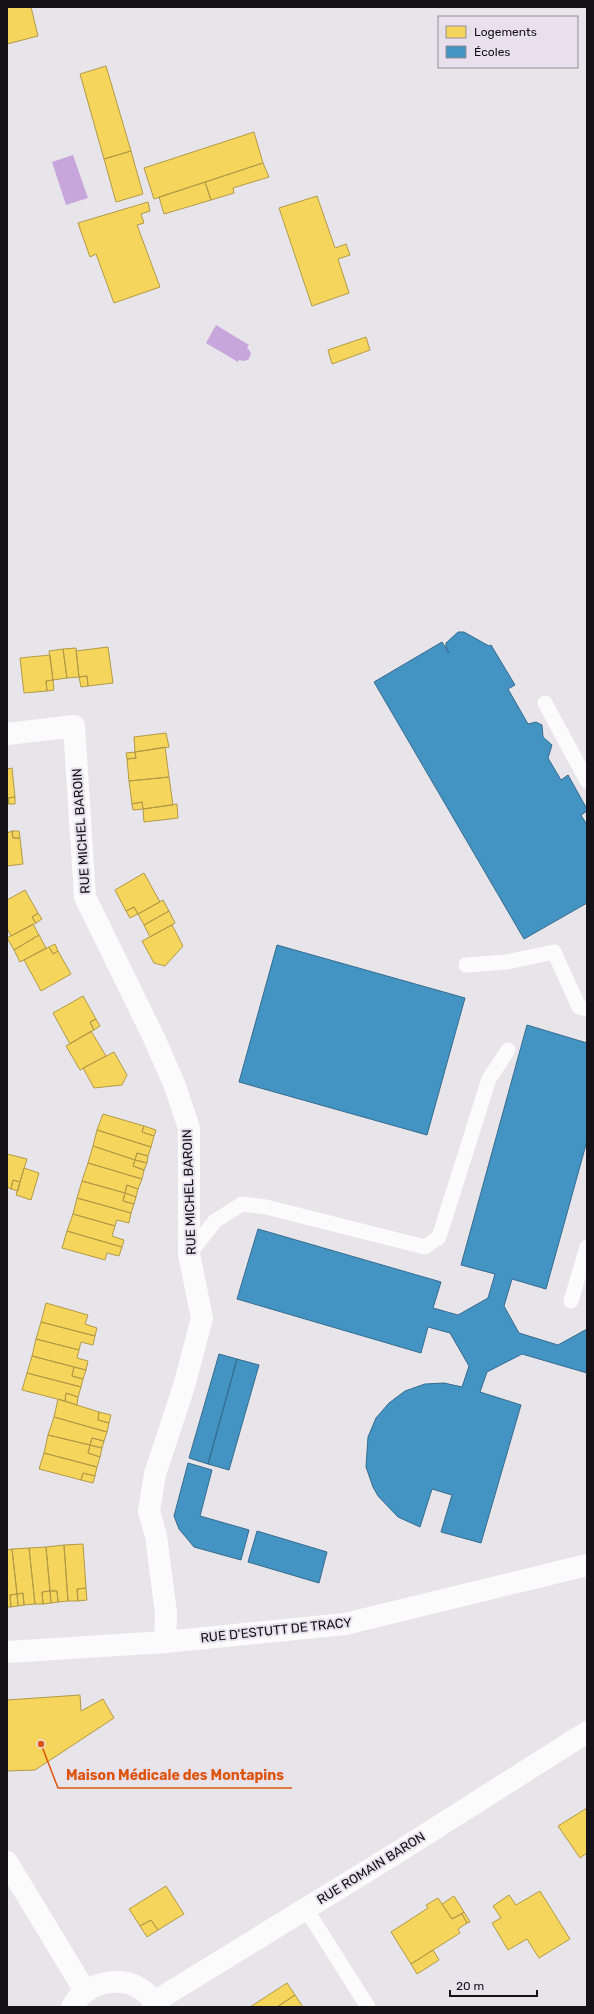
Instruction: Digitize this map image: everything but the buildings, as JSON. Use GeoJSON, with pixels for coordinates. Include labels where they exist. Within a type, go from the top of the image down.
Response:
{"type":"FeatureCollection","features":[{"type":"Feature","properties":{"kind":"street","name":"RUE MICHEL BAROIN"},"geometry":{"type":"LineString","coordinates":[[7,734],[74,726],[85,897],[154,1038],[175,1086],[188,1128],[189,1254],[202,1318],[184,1386],[155,1474],[149,1511],[156,1536],[166,1613],[165,1642]]}},
{"type":"Feature","properties":{"kind":"street","name":"RUE D'ESTUTT DE TRACY"},"geometry":{"type":"LineString","coordinates":[[7,1652],[165,1642],[345,1624],[587,1565]]}},
{"type":"Feature","properties":{"kind":"street","name":"RUE ROMAIN BARON"},"geometry":{"type":"LineString","coordinates":[[155,2005],[587,1732]]}},
{"type":"Feature","properties":{"kind":"street"},"geometry":{"type":"LineString","coordinates":[[7,1862],[78,1999],[99,1984],[114,1981],[130,1984],[143,1991],[155,2005]]}},
{"type":"Feature","properties":{"kind":"lane"},"geometry":{"type":"LineString","coordinates":[[545,703],[587,781]]}},
{"type":"Feature","properties":{"kind":"lane"},"geometry":{"type":"LineString","coordinates":[[466,965],[507,962],[554,952],[579,1007],[587,1009]]}},
{"type":"Feature","properties":{"kind":"lane"},"geometry":{"type":"LineString","coordinates":[[189,1254],[215,1221],[242,1204],[266,1207],[425,1247],[439,1236],[488,1079],[508,1050]]}},
{"type":"Feature","properties":{"kind":"lane"},"geometry":{"type":"LineString","coordinates":[[571,1301],[587,1247]]}},
{"type":"Feature","properties":{"kind":"lane"},"geometry":{"type":"LineString","coordinates":[[306,1909],[368,2007]]}},
{"type":"Feature","properties":{"kind":"shaded area"},"geometry":{"type":"Polygon","coordinates":[[[73,155],[88,198],[66,205],[52,162],[73,155]]]}},
{"type":"Feature","properties":{"kind":"shaded area"},"geometry":{"type":"Polygon","coordinates":[[[216,325],[249,345],[247,347],[251,353],[249,359],[244,361],[239,360],[238,362],[206,343],[216,325]]]}},
{"type":"Feature","properties":{"kind":"place","name":"Maison Médicale des Montapins"},"geometry":{"type":"Point","coordinates":[41,1744]}}]}
